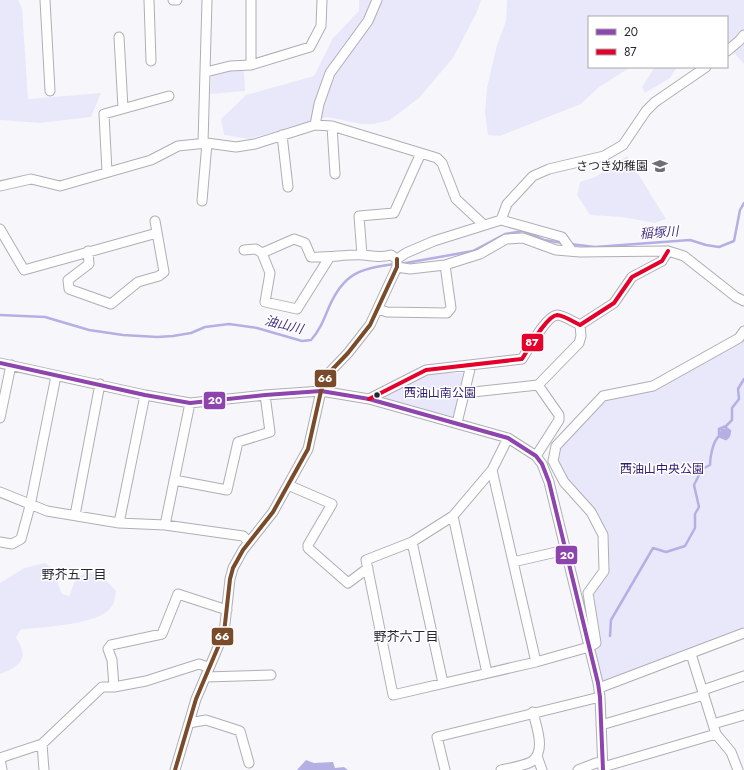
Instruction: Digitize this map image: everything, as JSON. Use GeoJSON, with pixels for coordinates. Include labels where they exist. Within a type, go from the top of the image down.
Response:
{"type":"FeatureCollection","features":[{"type":"Feature","properties":{"kind":"street"},"geometry":{"type":"LineString","coordinates":[[45,0],[50,91]]}},
{"type":"Feature","properties":{"kind":"street"},"geometry":{"type":"LineString","coordinates":[[149,0],[151,61]]}},
{"type":"Feature","properties":{"kind":"street"},"geometry":{"type":"LineString","coordinates":[[202,201],[205,143],[207,0]]}},
{"type":"Feature","properties":{"kind":"street"},"geometry":{"type":"LineString","coordinates":[[251,0],[251,65]]}},
{"type":"Feature","properties":{"kind":"street"},"geometry":{"type":"LineString","coordinates":[[206,72],[230,66],[251,65],[310,47],[321,26],[322,0]]}},
{"type":"Feature","properties":{"kind":"street"},"geometry":{"type":"LineString","coordinates":[[315,125],[319,104],[330,73],[368,21],[377,0]]}},
{"type":"Feature","properties":{"kind":"street"},"geometry":{"type":"LineString","coordinates":[[728,50],[739,41],[744,34]]}},
{"type":"Feature","properties":{"kind":"street"},"geometry":{"type":"LineString","coordinates":[[119,37],[123,108]]}},
{"type":"Feature","properties":{"kind":"street"},"geometry":{"type":"LineString","coordinates":[[501,220],[507,204],[533,176],[549,168],[604,156],[623,145],[646,111],[655,102],[705,68]]}},
{"type":"Feature","properties":{"kind":"street"},"geometry":{"type":"LineString","coordinates":[[107,172],[104,114],[170,96]]}},
{"type":"Feature","properties":{"kind":"street"},"geometry":{"type":"LineString","coordinates":[[0,186],[32,179],[60,186],[150,160],[178,146],[205,143],[236,147],[255,144],[315,125],[332,126],[437,158],[442,163],[456,199],[484,225]]}},
{"type":"Feature","properties":{"kind":"street"},"geometry":{"type":"LineString","coordinates":[[332,126],[335,174]]}},
{"type":"Feature","properties":{"kind":"street"},"geometry":{"type":"LineString","coordinates":[[282,135],[288,187]]}},
{"type":"Feature","properties":{"kind":"street"},"geometry":{"type":"LineString","coordinates":[[362,255],[360,216],[394,213],[421,153]]}},
{"type":"Feature","properties":{"kind":"street"},"geometry":{"type":"LineString","coordinates":[[175,770],[189,722],[208,667],[224,633],[230,579],[233,568],[249,542],[273,512],[308,449],[320,391],[326,376],[348,353],[370,325],[397,263],[406,253],[434,241],[501,220],[562,237],[572,251]]}},
{"type":"Feature","properties":{"kind":"street"},"geometry":{"type":"LineString","coordinates":[[88,251],[89,264],[68,280],[69,289],[111,304],[138,282],[159,276],[164,272],[155,221]]}},
{"type":"Feature","properties":{"kind":"street"},"geometry":{"type":"LineString","coordinates":[[0,229],[24,270],[157,233]]}},
{"type":"Feature","properties":{"kind":"street"},"geometry":{"type":"LineString","coordinates":[[262,253],[294,239],[305,243],[311,257],[329,258],[362,255],[380,259],[392,255],[397,263],[410,269],[445,265],[480,254],[506,239],[523,238],[556,250],[668,251],[684,256],[744,302]]}},
{"type":"Feature","properties":{"kind":"street"},"geometry":{"type":"LineString","coordinates":[[244,250],[256,249],[262,253],[270,273],[265,302],[297,309],[329,258]]}},
{"type":"Feature","properties":{"kind":"street"},"geometry":{"type":"LineString","coordinates":[[580,325],[614,302],[632,277],[662,261],[668,251]]}},
{"type":"Feature","properties":{"kind":"street"},"geometry":{"type":"LineString","coordinates":[[378,308],[387,312],[447,313],[451,308],[445,265]]}},
{"type":"Feature","properties":{"kind":"street"},"geometry":{"type":"LineString","coordinates":[[369,399],[426,370],[522,359],[546,322],[552,316],[558,315],[580,325]]}},
{"type":"Feature","properties":{"kind":"street"},"geometry":{"type":"LineString","coordinates":[[464,393],[538,385],[578,343],[581,336],[580,325]]}},
{"type":"Feature","properties":{"kind":"street"},"geometry":{"type":"LineString","coordinates":[[508,438],[492,470],[453,516],[412,542],[366,560],[393,695],[536,662],[589,647],[596,643],[588,593],[604,571],[603,535],[591,512],[564,482],[553,461],[556,446],[603,396],[653,386],[739,338],[744,331]]}},
{"type":"Feature","properties":{"kind":"street"},"geometry":{"type":"LineString","coordinates":[[0,363],[145,395],[190,402],[320,391],[369,399],[508,438],[536,456],[542,464],[549,482],[599,693],[603,766]]}},
{"type":"Feature","properties":{"kind":"street"},"geometry":{"type":"LineString","coordinates":[[0,418],[11,365]]}},
{"type":"Feature","properties":{"kind":"street"},"geometry":{"type":"LineString","coordinates":[[457,423],[471,365]]}},
{"type":"Feature","properties":{"kind":"street"},"geometry":{"type":"LineString","coordinates":[[0,542],[12,544],[21,539],[30,506],[56,376]]}},
{"type":"Feature","properties":{"kind":"street"},"geometry":{"type":"LineString","coordinates":[[75,515],[100,384]]}},
{"type":"Feature","properties":{"kind":"street"},"geometry":{"type":"LineString","coordinates":[[536,456],[559,420],[559,415],[538,385]]}},
{"type":"Feature","properties":{"kind":"street"},"geometry":{"type":"LineString","coordinates":[[118,523],[145,395]]}},
{"type":"Feature","properties":{"kind":"street"},"geometry":{"type":"LineString","coordinates":[[174,480],[227,490],[238,442],[270,432],[264,395]]}},
{"type":"Feature","properties":{"kind":"street"},"geometry":{"type":"LineString","coordinates":[[165,525],[190,402]]}},
{"type":"Feature","properties":{"kind":"street"},"geometry":{"type":"LineString","coordinates":[[492,470],[536,662]]}},
{"type":"Feature","properties":{"kind":"street"},"geometry":{"type":"LineString","coordinates":[[288,484],[332,504],[308,548],[348,583],[368,568]]}},
{"type":"Feature","properties":{"kind":"street"},"geometry":{"type":"LineString","coordinates":[[0,492],[30,506],[47,511],[118,523],[165,525],[243,536],[249,542]]}},
{"type":"Feature","properties":{"kind":"street"},"geometry":{"type":"LineString","coordinates":[[453,516],[487,673]]}},
{"type":"Feature","properties":{"kind":"street"},"geometry":{"type":"LineString","coordinates":[[412,542],[443,683]]}},
{"type":"Feature","properties":{"kind":"street"},"geometry":{"type":"LineString","coordinates":[[513,562],[565,550]]}},
{"type":"Feature","properties":{"kind":"street"},"geometry":{"type":"LineString","coordinates":[[114,687],[112,660],[108,649],[111,645],[162,634],[178,594],[227,610]]}},
{"type":"Feature","properties":{"kind":"street"},"geometry":{"type":"LineString","coordinates":[[445,770],[438,737],[599,693],[691,654],[744,634]]}},
{"type":"Feature","properties":{"kind":"street"},"geometry":{"type":"LineString","coordinates":[[691,654],[716,734],[731,752],[739,770],[744,769]]}},
{"type":"Feature","properties":{"kind":"street"},"geometry":{"type":"LineString","coordinates":[[2,770],[0,758],[42,744],[102,687],[114,687],[146,681],[199,664],[208,667]]}},
{"type":"Feature","properties":{"kind":"street"},"geometry":{"type":"LineString","coordinates":[[205,676],[271,675]]}},
{"type":"Feature","properties":{"kind":"street"},"geometry":{"type":"LineString","coordinates":[[601,725],[704,692],[744,676]]}},
{"type":"Feature","properties":{"kind":"street"},"geometry":{"type":"LineString","coordinates":[[501,770],[531,762],[537,756],[540,743],[533,712]]}},
{"type":"Feature","properties":{"kind":"street"},"geometry":{"type":"LineString","coordinates":[[713,724],[744,715]]}},
{"type":"Feature","properties":{"kind":"street"},"geometry":{"type":"LineString","coordinates":[[189,722],[206,720],[240,731],[249,763]]}},
{"type":"Feature","properties":{"kind":"street"},"geometry":{"type":"LineString","coordinates":[[578,770],[596,763],[603,766],[716,734]]}},
{"type":"Feature","properties":{"kind":"street"},"geometry":{"type":"LineString","coordinates":[[42,744],[44,770]]}},
{"type":"Feature","properties":{"kind":"street"},"geometry":{"type":"LineString","coordinates":[[537,756],[542,770]]}},
{"type":"Feature","properties":{"kind":"green space"},"geometry":{"type":"Polygon","coordinates":[[[0,0],[18,0],[22,8],[28,99],[101,93],[91,117],[39,123],[0,120],[0,0]]]}},
{"type":"Feature","properties":{"kind":"green space"},"geometry":{"type":"Polygon","coordinates":[[[359,0],[481,0],[477,12],[453,58],[419,98],[390,120],[374,124],[361,124],[327,117],[249,139],[224,135],[221,119],[246,95],[314,76],[333,38],[359,11],[359,0]]]}},
{"type":"Feature","properties":{"kind":"green space"},"geometry":{"type":"Polygon","coordinates":[[[507,0],[744,0],[744,64],[728,46],[728,16],[588,16],[588,68],[629,68],[599,87],[581,104],[500,136],[488,135],[485,112],[487,88],[497,45],[506,21],[507,0]]]}},
{"type":"Feature","properties":{"kind":"green space"},"geometry":{"type":"Polygon","coordinates":[[[654,68],[676,68],[670,78],[645,93],[642,87],[654,68]]]}},
{"type":"Feature","properties":{"kind":"green space"},"geometry":{"type":"Polygon","coordinates":[[[212,71],[244,71],[245,91],[210,94],[212,71]]]}},
{"type":"Feature","properties":{"kind":"green space"},"geometry":{"type":"Polygon","coordinates":[[[627,156],[666,219],[655,223],[622,217],[590,215],[577,195],[580,182],[595,177],[627,156]]]}},
{"type":"Feature","properties":{"kind":"green space","name":"西油山中央公園"},"geometry":{"type":"Polygon","coordinates":[[[744,331],[744,629],[598,683],[589,647],[596,643],[588,593],[604,571],[603,535],[553,461],[556,446],[603,396],[653,386],[744,331]]]}},
{"type":"Feature","properties":{"kind":"green space","name":"西油山南公園"},"geometry":{"type":"Polygon","coordinates":[[[428,373],[466,373],[454,417],[385,399],[385,397],[428,373]]]}},
{"type":"Feature","properties":{"kind":"green space"},"geometry":{"type":"Polygon","coordinates":[[[45,563],[52,568],[62,594],[69,596],[74,584],[80,576],[86,573],[97,574],[116,591],[114,603],[106,613],[96,618],[70,624],[20,630],[16,638],[22,651],[21,661],[18,665],[0,674],[0,583],[24,568],[45,563]]]}},
{"type":"Feature","properties":{"kind":"shaded area"},"geometry":{"type":"Polygon","coordinates":[[[306,760],[314,763],[333,762],[335,768],[344,767],[348,770],[297,770],[306,760]]]}},
{"type":"Feature","properties":{"kind":"waterway","name":"稲塚川"},"geometry":{"type":"LineString","coordinates":[[570,244],[595,247],[690,240],[719,247],[734,241],[740,210],[744,203]]}},
{"type":"Feature","properties":{"kind":"waterway","name":"油山川"},"geometry":{"type":"LineString","coordinates":[[400,264],[473,251],[505,234],[523,231],[544,240],[563,243]]}},
{"type":"Feature","properties":{"kind":"waterway","name":"油山川"},"geometry":{"type":"LineString","coordinates":[[0,315],[45,317],[89,330],[123,335],[157,337],[173,336],[191,333],[205,327],[229,324],[257,328],[302,341],[311,340],[319,328],[335,296],[347,280],[362,271],[395,264]]}},
{"type":"Feature","properties":{"kind":"waterway"},"geometry":{"type":"LineString","coordinates":[[610,636],[611,620],[653,548],[666,552],[685,546],[695,528],[695,514],[699,507],[694,485],[702,469],[710,465],[711,454],[719,436],[719,429],[726,426],[732,420],[732,408],[739,399],[738,389],[744,379]]}},
{"type":"Feature","properties":{"kind":"waterway"},"geometry":{"type":"LineString","coordinates":[[719,436],[726,439],[729,436],[730,431],[725,427]]}},
{"type":"Feature","properties":{"kind":"waterway"},"geometry":{"type":"LineString","coordinates":[[720,435],[722,437],[726,437],[728,435],[728,431],[722,430],[721,434],[725,436],[727,433],[724,430],[722,433],[725,434],[724,433]]}},
{"type":"Feature","properties":{"kind":"transit line","name":"87"},"geometry":{"type":"LineString","coordinates":[[369,399],[426,370],[522,359],[543,327],[553,317],[557,315],[562,316],[580,325],[614,303],[632,277],[662,261],[668,251]]}},
{"type":"Feature","properties":{"kind":"transit line","name":"66"},"geometry":{"type":"LineString","coordinates":[[175,770],[196,699],[224,633],[230,579],[233,568],[243,550],[273,512],[308,449],[321,391],[326,376],[348,353],[370,325],[397,267],[397,259]]}},
{"type":"Feature","properties":{"kind":"transit line","name":"20"},"geometry":{"type":"LineString","coordinates":[[0,363],[145,395],[190,403],[321,391],[369,399],[508,438],[536,456],[542,464],[549,482],[598,683],[603,770]]}},
{"type":"Feature","properties":{"kind":"place","name":"さつき幼稚園"},"geometry":{"type":"Point","coordinates":[660,166]}},
{"type":"Feature","properties":{"kind":"district","name":"野芥五丁目"},"geometry":{"type":"Point","coordinates":[74,574]}},
{"type":"Feature","properties":{"kind":"district","name":"野芥六丁目"},"geometry":{"type":"Point","coordinates":[406,636]}}]}
